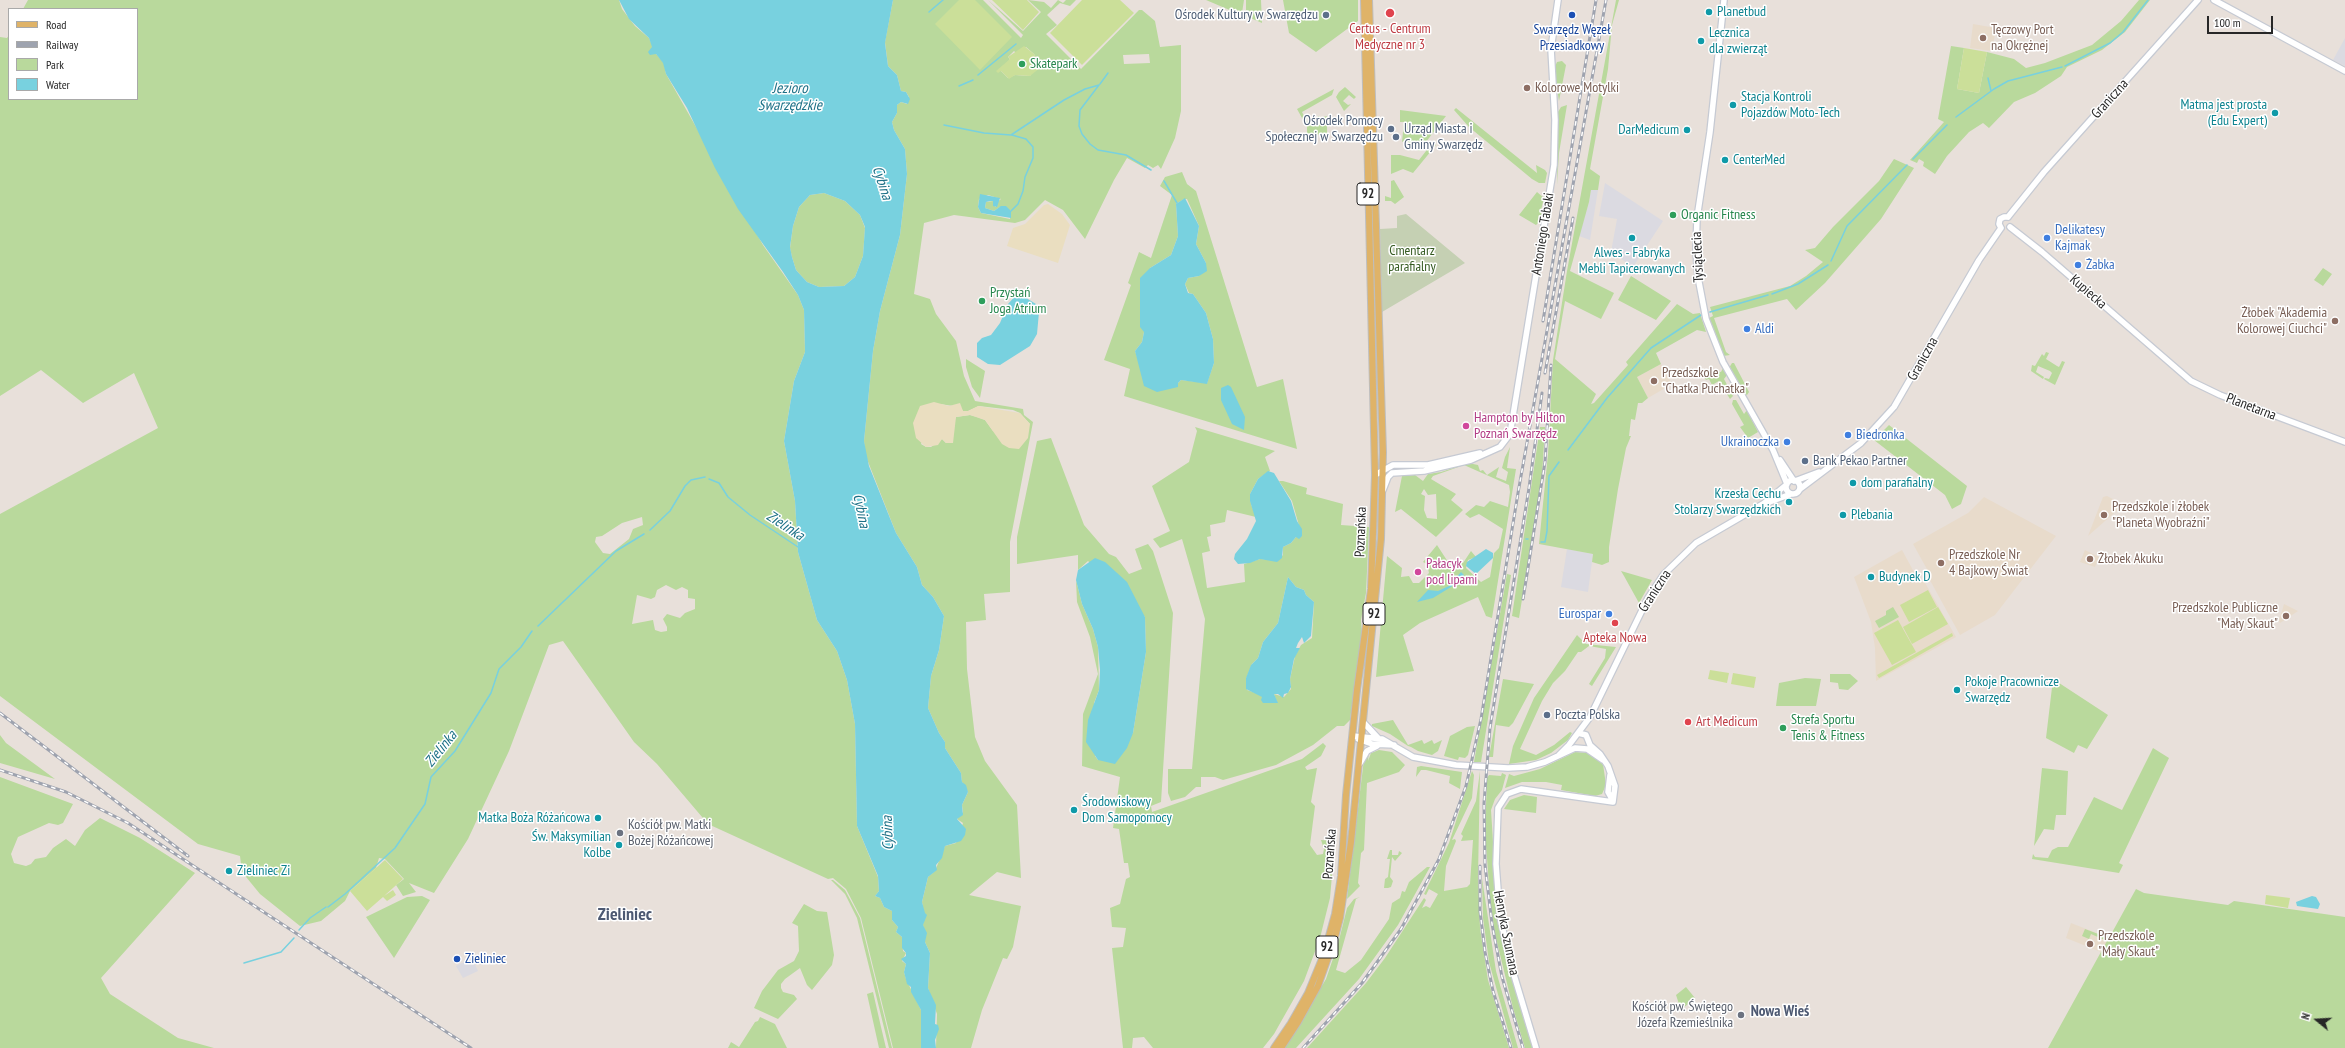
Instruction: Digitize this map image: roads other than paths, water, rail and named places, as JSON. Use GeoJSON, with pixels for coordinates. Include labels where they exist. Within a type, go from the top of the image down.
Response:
{"type":"FeatureCollection","features":[{"type":"Feature","properties":{"kind":"main road","name":"Poznańska"},"geometry":{"type":"LineString","coordinates":[[1274,1048],[1291,1023],[1308,993],[1321,963],[1332,928],[1341,876],[1352,736],[1371,589],[1375,475],[1364,0]]}},
{"type":"Feature","properties":{"kind":"main road","name":"Poznańska"},"geometry":{"type":"LineString","coordinates":[[1281,1048],[1311,1000],[1325,968],[1337,931],[1348,864],[1364,723],[1381,539],[1383,456],[1369,0]]}},
{"type":"Feature","properties":{"kind":"street","name":"Antoniego Tabaki"},"geometry":{"type":"LineString","coordinates":[[1383,470],[1392,473],[1427,470],[1471,460],[1503,445],[1512,429],[1550,192],[1556,139],[1551,49],[1558,0]]}},
{"type":"Feature","properties":{"kind":"street","name":"Tysiąclecia"},"geometry":{"type":"LineString","coordinates":[[1724,0],[1710,132],[1697,218],[1697,272],[1705,313],[1720,356],[1773,450],[1794,481]]}},
{"type":"Feature","properties":{"kind":"street","name":"Graniczna"},"geometry":{"type":"LineString","coordinates":[[2008,217],[2044,172],[2198,0]]}},
{"type":"Feature","properties":{"kind":"street"},"geometry":{"type":"LineString","coordinates":[[2214,0],[2345,71]]}},
{"type":"Feature","properties":{"kind":"street"},"geometry":{"type":"LineString","coordinates":[[2004,217],[2008,217],[2011,222],[2010,227],[2005,229],[2001,228],[1999,220],[2004,217]]}},
{"type":"Feature","properties":{"kind":"street","name":"Kupiecka"},"geometry":{"type":"LineString","coordinates":[[2010,227],[2042,252],[2165,360]]}},
{"type":"Feature","properties":{"kind":"street","name":"Graniczna"},"geometry":{"type":"LineString","coordinates":[[1800,489],[1822,470],[1864,441],[1894,408],[1979,260],[2001,228]]}},
{"type":"Feature","properties":{"kind":"street","name":"Planetarna"},"geometry":{"type":"LineString","coordinates":[[2165,360],[2191,381],[2214,393],[2345,442]]}},
{"type":"Feature","properties":{"kind":"street","name":"Tysiąclecia"},"geometry":{"type":"LineString","coordinates":[[1773,450],[1787,484]]}},
{"type":"Feature","properties":{"kind":"street","name":"Antoniego Tabaki"},"geometry":{"type":"LineString","coordinates":[[1375,475],[1393,465],[1425,465],[1486,453]]}},
{"type":"Feature","properties":{"kind":"street"},"geometry":{"type":"LineString","coordinates":[[1383,456],[1393,465]]}},
{"type":"Feature","properties":{"kind":"street","name":"Graniczna"},"geometry":{"type":"LineString","coordinates":[[1794,481],[1822,470]]}},
{"type":"Feature","properties":{"kind":"street"},"geometry":{"type":"LineString","coordinates":[[1383,490],[1388,477],[1392,473]]}},
{"type":"Feature","properties":{"kind":"street"},"geometry":{"type":"LineString","coordinates":[[1794,481],[1800,489],[1796,493],[1791,494],[1787,491],[1787,484],[1794,481]]}},
{"type":"Feature","properties":{"kind":"street","name":"Graniczna"},"geometry":{"type":"LineString","coordinates":[[1578,733],[1590,717],[1648,598],[1664,574],[1696,543],[1763,504],[1787,484]]}},
{"type":"Feature","properties":{"kind":"street","name":"Graniczna"},"geometry":{"type":"LineString","coordinates":[[1763,504],[1791,494]]}},
{"type":"Feature","properties":{"kind":"street","name":"Graniczna"},"geometry":{"type":"LineString","coordinates":[[1588,738],[1590,717]]}},
{"type":"Feature","properties":{"kind":"street"},"geometry":{"type":"LineString","coordinates":[[1364,723],[1378,738],[1395,745],[1410,756],[1424,760],[1500,768],[1528,767],[1587,745],[1588,738]]}},
{"type":"Feature","properties":{"kind":"street"},"geometry":{"type":"LineString","coordinates":[[1559,755],[1578,733],[1582,733],[1588,738],[1590,745],[1603,760],[1611,773],[1614,786],[1613,802]]}},
{"type":"Feature","properties":{"kind":"street"},"geometry":{"type":"LineString","coordinates":[[1352,736],[1383,745],[1395,745]]}},
{"type":"Feature","properties":{"kind":"street"},"geometry":{"type":"LineString","coordinates":[[1362,739],[1378,738]]}},
{"type":"Feature","properties":{"kind":"street"},"geometry":{"type":"LineString","coordinates":[[1573,739],[1574,744],[1603,760]]}},
{"type":"Feature","properties":{"kind":"street"},"geometry":{"type":"LineString","coordinates":[[1359,764],[1367,750],[1383,745]]}},
{"type":"Feature","properties":{"kind":"street"},"geometry":{"type":"LineString","coordinates":[[1611,773],[1608,792],[1613,802]]}},
{"type":"Feature","properties":{"kind":"street","name":"Henryka Szumana"},"geometry":{"type":"LineString","coordinates":[[1536,1048],[1511,965],[1500,917],[1496,864],[1498,808],[1504,797],[1519,789],[1613,802]]}},
{"type":"Feature","properties":{"kind":"street"},"geometry":{"type":"LineString","coordinates":[[1599,800],[1608,792]]}},
{"type":"Feature","properties":{"kind":"water","name":"Jezioro Swarzędzkie"},"geometry":{"type":"Polygon","coordinates":[[[619,0],[893,0],[885,43],[888,66],[897,75],[901,91],[906,92],[910,99],[908,104],[901,102],[897,105],[897,113],[892,122],[894,130],[905,149],[907,174],[900,235],[880,311],[873,351],[864,441],[869,466],[896,533],[917,567],[922,585],[933,597],[944,616],[939,650],[931,676],[928,708],[939,733],[945,742],[945,748],[961,773],[962,782],[966,785],[968,792],[962,805],[963,815],[957,819],[966,829],[965,835],[961,841],[945,846],[942,858],[936,865],[937,870],[928,877],[922,902],[927,915],[923,925],[927,933],[925,942],[930,953],[928,988],[936,1005],[935,1024],[938,1025],[939,1029],[935,1040],[936,1048],[921,1048],[921,1010],[911,992],[911,987],[907,984],[904,972],[906,964],[901,959],[906,956],[906,953],[902,948],[902,937],[896,932],[898,927],[892,920],[892,911],[884,907],[880,898],[875,896],[879,891],[878,876],[857,826],[855,724],[847,680],[837,651],[817,620],[798,552],[795,501],[784,441],[794,381],[805,352],[804,310],[798,295],[783,272],[738,209],[715,168],[687,108],[666,74],[663,63],[656,54],[650,55],[648,52],[652,47],[649,38],[629,19],[619,0]],[[824,193],[810,195],[799,207],[793,226],[790,247],[796,270],[807,282],[819,287],[844,286],[855,277],[863,256],[865,227],[860,215],[845,201],[824,193]]]}},
{"type":"Feature","properties":{"kind":"water"},"geometry":{"type":"Polygon","coordinates":[[[980,194],[1000,198],[997,207],[993,206],[993,201],[990,201],[986,202],[985,208],[994,211],[1001,206],[1006,206],[1011,211],[1011,218],[981,213],[978,207],[980,194]]]}},
{"type":"Feature","properties":{"kind":"water"},"geometry":{"type":"Polygon","coordinates":[[[1185,198],[1199,226],[1196,244],[1206,263],[1207,271],[1199,276],[1188,278],[1185,284],[1188,293],[1193,294],[1206,313],[1213,339],[1214,363],[1207,384],[1181,380],[1178,383],[1178,387],[1157,392],[1144,386],[1135,351],[1142,342],[1144,332],[1140,327],[1140,278],[1150,268],[1171,255],[1178,236],[1176,204],[1185,198]]]}},
{"type":"Feature","properties":{"kind":"water"},"geometry":{"type":"Polygon","coordinates":[[[1018,293],[1036,304],[1039,312],[1037,334],[1030,346],[1000,365],[988,364],[977,357],[977,343],[982,338],[991,335],[1000,323],[1008,304],[1018,293]]]}},
{"type":"Feature","properties":{"kind":"water"},"geometry":{"type":"Polygon","coordinates":[[[1228,385],[1231,387],[1245,417],[1244,430],[1232,424],[1221,400],[1221,388],[1228,385]]]}},
{"type":"Feature","properties":{"kind":"water"},"geometry":{"type":"Polygon","coordinates":[[[1268,471],[1274,473],[1291,501],[1297,521],[1302,529],[1302,536],[1299,539],[1296,537],[1291,543],[1283,547],[1282,558],[1277,562],[1260,559],[1250,563],[1238,564],[1234,559],[1235,554],[1247,539],[1256,521],[1250,501],[1250,494],[1258,479],[1268,471]]]}},
{"type":"Feature","properties":{"kind":"water"},"geometry":{"type":"Polygon","coordinates":[[[1486,549],[1493,553],[1493,558],[1476,574],[1466,566],[1467,562],[1486,549]]]}},
{"type":"Feature","properties":{"kind":"water"},"geometry":{"type":"Polygon","coordinates":[[[1095,558],[1105,562],[1127,582],[1145,617],[1146,652],[1133,733],[1127,748],[1115,764],[1098,760],[1086,742],[1088,720],[1099,690],[1100,670],[1098,647],[1093,629],[1082,604],[1076,580],[1078,570],[1095,558]]]}},
{"type":"Feature","properties":{"kind":"water"},"geometry":{"type":"Polygon","coordinates":[[[1461,572],[1464,575],[1451,587],[1433,598],[1417,602],[1428,590],[1438,591],[1449,586],[1461,572]]]}},
{"type":"Feature","properties":{"kind":"water"},"geometry":{"type":"Polygon","coordinates":[[[1288,577],[1296,587],[1304,590],[1306,595],[1314,602],[1311,636],[1304,643],[1302,637],[1298,643],[1296,648],[1300,648],[1294,659],[1290,679],[1291,687],[1288,693],[1284,694],[1283,698],[1278,694],[1274,694],[1278,703],[1263,703],[1261,700],[1262,697],[1246,689],[1246,678],[1251,665],[1258,658],[1263,642],[1278,623],[1288,577]]]}},
{"type":"Feature","properties":{"kind":"water"},"geometry":{"type":"Polygon","coordinates":[[[2312,896],[2316,897],[2320,904],[2318,909],[2297,906],[2296,902],[2312,896]]]}},
{"type":"Feature","properties":{"kind":"waterway"},"geometry":{"type":"LineString","coordinates":[[929,12],[943,0]]}},
{"type":"Feature","properties":{"kind":"waterway"},"geometry":{"type":"LineString","coordinates":[[2065,66],[2110,43],[2123,32],[2148,0]]}},
{"type":"Feature","properties":{"kind":"waterway"},"geometry":{"type":"LineString","coordinates":[[978,75],[1016,44]]}},
{"type":"Feature","properties":{"kind":"waterway"},"geometry":{"type":"LineString","coordinates":[[1956,117],[1994,89],[2008,81],[2062,67]]}},
{"type":"Feature","properties":{"kind":"waterway"},"geometry":{"type":"LineString","coordinates":[[1100,84],[1108,73]]}},
{"type":"Feature","properties":{"kind":"waterway"},"geometry":{"type":"LineString","coordinates":[[1988,78],[1991,91]]}},
{"type":"Feature","properties":{"kind":"waterway"},"geometry":{"type":"LineString","coordinates":[[959,86],[973,80]]}},
{"type":"Feature","properties":{"kind":"waterway"},"geometry":{"type":"LineString","coordinates":[[944,125],[984,133],[1011,135],[1064,100],[1085,89],[1099,85],[1080,110],[1079,126],[1082,134],[1090,144],[1098,150],[1126,155],[1151,170]]}},
{"type":"Feature","properties":{"kind":"waterway"},"geometry":{"type":"LineString","coordinates":[[1913,159],[1947,125]]}},
{"type":"Feature","properties":{"kind":"waterway"},"geometry":{"type":"LineString","coordinates":[[1011,211],[1018,204],[1023,191],[1025,177],[1033,158],[1033,147],[1026,139],[1012,135]]}},
{"type":"Feature","properties":{"kind":"waterway"},"geometry":{"type":"LineString","coordinates":[[1831,261],[1847,226],[1907,165]]}},
{"type":"Feature","properties":{"kind":"waterway"},"geometry":{"type":"LineString","coordinates":[[1164,181],[1177,203]]}},
{"type":"Feature","properties":{"kind":"waterway"},"geometry":{"type":"LineString","coordinates":[[1772,294],[1798,284],[1828,265]]}},
{"type":"Feature","properties":{"kind":"waterway"},"geometry":{"type":"LineString","coordinates":[[1710,312],[1768,295]]}},
{"type":"Feature","properties":{"kind":"waterway"},"geometry":{"type":"LineString","coordinates":[[1568,450],[1607,398],[1651,348],[1701,315]]}},
{"type":"Feature","properties":{"kind":"waterway"},"geometry":{"type":"LineString","coordinates":[[1541,542],[1545,542],[1547,531],[1549,476],[1559,462]]}},
{"type":"Feature","properties":{"kind":"waterway","name":"Zielinka"},"geometry":{"type":"LineString","coordinates":[[650,530],[670,511],[685,486],[691,480],[705,477]]}},
{"type":"Feature","properties":{"kind":"waterway","name":"Zielinka"},"geometry":{"type":"LineString","coordinates":[[709,479],[719,483],[728,497],[750,515],[798,547]]}},
{"type":"Feature","properties":{"kind":"waterway","name":"Zielinka"},"geometry":{"type":"LineString","coordinates":[[538,626],[616,551],[644,534]]}},
{"type":"Feature","properties":{"kind":"waterway","name":"Zielinka"},"geometry":{"type":"LineString","coordinates":[[328,907],[345,894],[395,848],[425,804],[431,777],[455,751],[491,693],[499,669],[521,647],[532,631]]}},
{"type":"Feature","properties":{"kind":"waterway","name":"Zielinka"},"geometry":{"type":"LineString","coordinates":[[299,930],[310,918],[326,907]]}},
{"type":"Feature","properties":{"kind":"waterway","name":"Zielinka"},"geometry":{"type":"LineString","coordinates":[[244,963],[281,952],[294,938]]}},
{"type":"Feature","properties":{"kind":"railway"},"geometry":{"type":"LineString","coordinates":[[1543,321],[1596,0]]}},
{"type":"Feature","properties":{"kind":"railway"},"geometry":{"type":"LineString","coordinates":[[1303,1048],[1362,983],[1401,929],[1439,859],[1466,786],[1481,719],[1518,493],[1606,0]]}},
{"type":"Feature","properties":{"kind":"railway"},"geometry":{"type":"LineString","coordinates":[[1545,373],[1573,218]]}},
{"type":"Feature","properties":{"kind":"railway"},"geometry":{"type":"LineString","coordinates":[[1523,599],[1545,462],[1551,365]]}},
{"type":"Feature","properties":{"kind":"railway"},"geometry":{"type":"LineString","coordinates":[[1523,1048],[1502,977],[1492,924],[1485,865],[1484,803],[1490,728],[1529,488],[1542,393]]}},
{"type":"Feature","properties":{"kind":"railway"},"geometry":{"type":"LineString","coordinates":[[0,713],[188,856]]}},
{"type":"Feature","properties":{"kind":"railway"},"geometry":{"type":"LineString","coordinates":[[0,770],[66,792],[128,823],[471,1048]]}},
{"type":"Feature","properties":{"kind":"railway"},"geometry":{"type":"LineString","coordinates":[[1480,866],[1480,911],[1485,952],[1493,991],[1511,1048]]}},
{"type":"Feature","properties":{"kind":"place","name":"Planetbud"},"geometry":{"type":"Point","coordinates":[1709,12]}},
{"type":"Feature","properties":{"kind":"place","name":"Certus - Centrum Medyczne nr 3"},"geometry":{"type":"Point","coordinates":[1390,13]}},
{"type":"Feature","properties":{"kind":"place","name":"Ośrodek Kultury w Swarzędzu"},"geometry":{"type":"Point","coordinates":[1326,15]}},
{"type":"Feature","properties":{"kind":"place","name":"Swarzędz Węzeł Przesiadkowy"},"geometry":{"type":"Point","coordinates":[1572,15]}},
{"type":"Feature","properties":{"kind":"place","name":"Tęczowy Port na Okrężnej"},"geometry":{"type":"Point","coordinates":[1983,38]}},
{"type":"Feature","properties":{"kind":"place","name":"Lecznica dla zwierząt"},"geometry":{"type":"Point","coordinates":[1701,41]}},
{"type":"Feature","properties":{"kind":"place","name":"Skatepark"},"geometry":{"type":"Point","coordinates":[1022,64]}},
{"type":"Feature","properties":{"kind":"place","name":"Kolorowe Motylki"},"geometry":{"type":"Point","coordinates":[1527,88]}},
{"type":"Feature","properties":{"kind":"place","name":"Stacja Kontroli Pojazdów Moto-Tech"},"geometry":{"type":"Point","coordinates":[1733,105]}},
{"type":"Feature","properties":{"kind":"place","name":"Matma jest prosta (Edu Expert)"},"geometry":{"type":"Point","coordinates":[2275,113]}},
{"type":"Feature","properties":{"kind":"place","name":"Ośrodek Pomocy Społecznej w Swarzędzu"},"geometry":{"type":"Point","coordinates":[1391,129]}},
{"type":"Feature","properties":{"kind":"place","name":"DarMedicum"},"geometry":{"type":"Point","coordinates":[1687,130]}},
{"type":"Feature","properties":{"kind":"place","name":"Urząd Miasta i Gminy Swarzędz"},"geometry":{"type":"Point","coordinates":[1396,137]}},
{"type":"Feature","properties":{"kind":"place","name":"CenterMed"},"geometry":{"type":"Point","coordinates":[1725,160]}},
{"type":"Feature","properties":{"kind":"place","name":"Organic Fitness"},"geometry":{"type":"Point","coordinates":[1673,215]}},
{"type":"Feature","properties":{"kind":"place","name":"Alwes - Fabryka Mebli Tapicerowanych"},"geometry":{"type":"Point","coordinates":[1632,238]}},
{"type":"Feature","properties":{"kind":"place","name":"Delikatesy Kajmak"},"geometry":{"type":"Point","coordinates":[2047,238]}},
{"type":"Feature","properties":{"kind":"place","name":"Żabka"},"geometry":{"type":"Point","coordinates":[2078,265]}},
{"type":"Feature","properties":{"kind":"place","name":"Przystań Joga Atrium"},"geometry":{"type":"Point","coordinates":[982,301]}},
{"type":"Feature","properties":{"kind":"place","name":"Żłobek \"Akademia Kolorowej Ciuchci\""},"geometry":{"type":"Point","coordinates":[2335,321]}},
{"type":"Feature","properties":{"kind":"place","name":"Aldi"},"geometry":{"type":"Point","coordinates":[1747,329]}},
{"type":"Feature","properties":{"kind":"place","name":"Przedszkole \"Chatka Puchatka\""},"geometry":{"type":"Point","coordinates":[1654,381]}},
{"type":"Feature","properties":{"kind":"place","name":"Hampton by Hilton Poznań Swarzędz"},"geometry":{"type":"Point","coordinates":[1466,426]}},
{"type":"Feature","properties":{"kind":"place","name":"Biedronka"},"geometry":{"type":"Point","coordinates":[1848,435]}},
{"type":"Feature","properties":{"kind":"place","name":"Ukrainoczka"},"geometry":{"type":"Point","coordinates":[1787,442]}},
{"type":"Feature","properties":{"kind":"place","name":"Bank Pekao Partner"},"geometry":{"type":"Point","coordinates":[1805,461]}},
{"type":"Feature","properties":{"kind":"place","name":"dom parafialny"},"geometry":{"type":"Point","coordinates":[1853,483]}},
{"type":"Feature","properties":{"kind":"place","name":"Krzesła Cechu Stolarzy Swarzędzkich"},"geometry":{"type":"Point","coordinates":[1789,502]}},
{"type":"Feature","properties":{"kind":"place","name":"Plebania"},"geometry":{"type":"Point","coordinates":[1843,515]}},
{"type":"Feature","properties":{"kind":"place","name":"Przedszkole i żłobek \"Planeta Wyobraźni\""},"geometry":{"type":"Point","coordinates":[2104,515]}},
{"type":"Feature","properties":{"kind":"place","name":"Żłobek Akuku"},"geometry":{"type":"Point","coordinates":[2090,559]}},
{"type":"Feature","properties":{"kind":"place","name":"Przedszkole Nr 4 Bajkowy Świat"},"geometry":{"type":"Point","coordinates":[1941,563]}},
{"type":"Feature","properties":{"kind":"place","name":"Pałacyk pod lipami"},"geometry":{"type":"Point","coordinates":[1418,572]}},
{"type":"Feature","properties":{"kind":"place","name":"Budynek D"},"geometry":{"type":"Point","coordinates":[1871,577]}},
{"type":"Feature","properties":{"kind":"place","name":"Eurospar"},"geometry":{"type":"Point","coordinates":[1609,614]}},
{"type":"Feature","properties":{"kind":"place","name":"Przedszkole Publiczne \"Mały Skaut\""},"geometry":{"type":"Point","coordinates":[2286,616]}},
{"type":"Feature","properties":{"kind":"place","name":"Apteka Nowa"},"geometry":{"type":"Point","coordinates":[1615,623]}},
{"type":"Feature","properties":{"kind":"place","name":"Pokoje Pracownicze Swarzędz"},"geometry":{"type":"Point","coordinates":[1957,690]}},
{"type":"Feature","properties":{"kind":"place","name":"Poczta Polska"},"geometry":{"type":"Point","coordinates":[1547,715]}},
{"type":"Feature","properties":{"kind":"place","name":"Art Medicum"},"geometry":{"type":"Point","coordinates":[1688,722]}},
{"type":"Feature","properties":{"kind":"place","name":"Strefa Sportu Tenis & Fitness"},"geometry":{"type":"Point","coordinates":[1783,728]}},
{"type":"Feature","properties":{"kind":"place","name":"Środowiskowy Dom Samopomocy"},"geometry":{"type":"Point","coordinates":[1074,810]}},
{"type":"Feature","properties":{"kind":"place","name":"Matka Boża Różańcowa"},"geometry":{"type":"Point","coordinates":[598,818]}},
{"type":"Feature","properties":{"kind":"place","name":"Kościół pw. Matki Bożej Różańcowej"},"geometry":{"type":"Point","coordinates":[620,833]}},
{"type":"Feature","properties":{"kind":"place","name":"Św. Maksymilian Kolbe"},"geometry":{"type":"Point","coordinates":[619,845]}},
{"type":"Feature","properties":{"kind":"place","name":"Zieliniec Zi"},"geometry":{"type":"Point","coordinates":[229,871]}},
{"type":"Feature","properties":{"kind":"place","name":"Przedszkole \"Mały Skaut\""},"geometry":{"type":"Point","coordinates":[2090,944]}},
{"type":"Feature","properties":{"kind":"place","name":"Zieliniec"},"geometry":{"type":"Point","coordinates":[457,959]}},
{"type":"Feature","properties":{"kind":"place","name":"Kościół pw. Świętego Józefa Rzemieślnika"},"geometry":{"type":"Point","coordinates":[1741,1015]}},
{"type":"Feature","properties":{"kind":"district","name":"Zieliniec"},"geometry":{"type":"Point","coordinates":[625,915]}},
{"type":"Feature","properties":{"kind":"district","name":"Nowa Wieś"},"geometry":{"type":"Point","coordinates":[1780,1012]}},
{"type":"Feature","properties":{"kind":"water label","name":"Cybina"},"geometry":{"type":"Point","coordinates":[882,183]}},
{"type":"Feature","properties":{"kind":"water label","name":"Cybina"},"geometry":{"type":"Point","coordinates":[861,511]}},
{"type":"Feature","properties":{"kind":"water label","name":"Cybina"},"geometry":{"type":"Point","coordinates":[888,833]}},
{"type":"Feature","properties":{"kind":"park label","name":"Cmentarz parafialny"},"geometry":{"type":"Point","coordinates":[1412,260]}}]}
